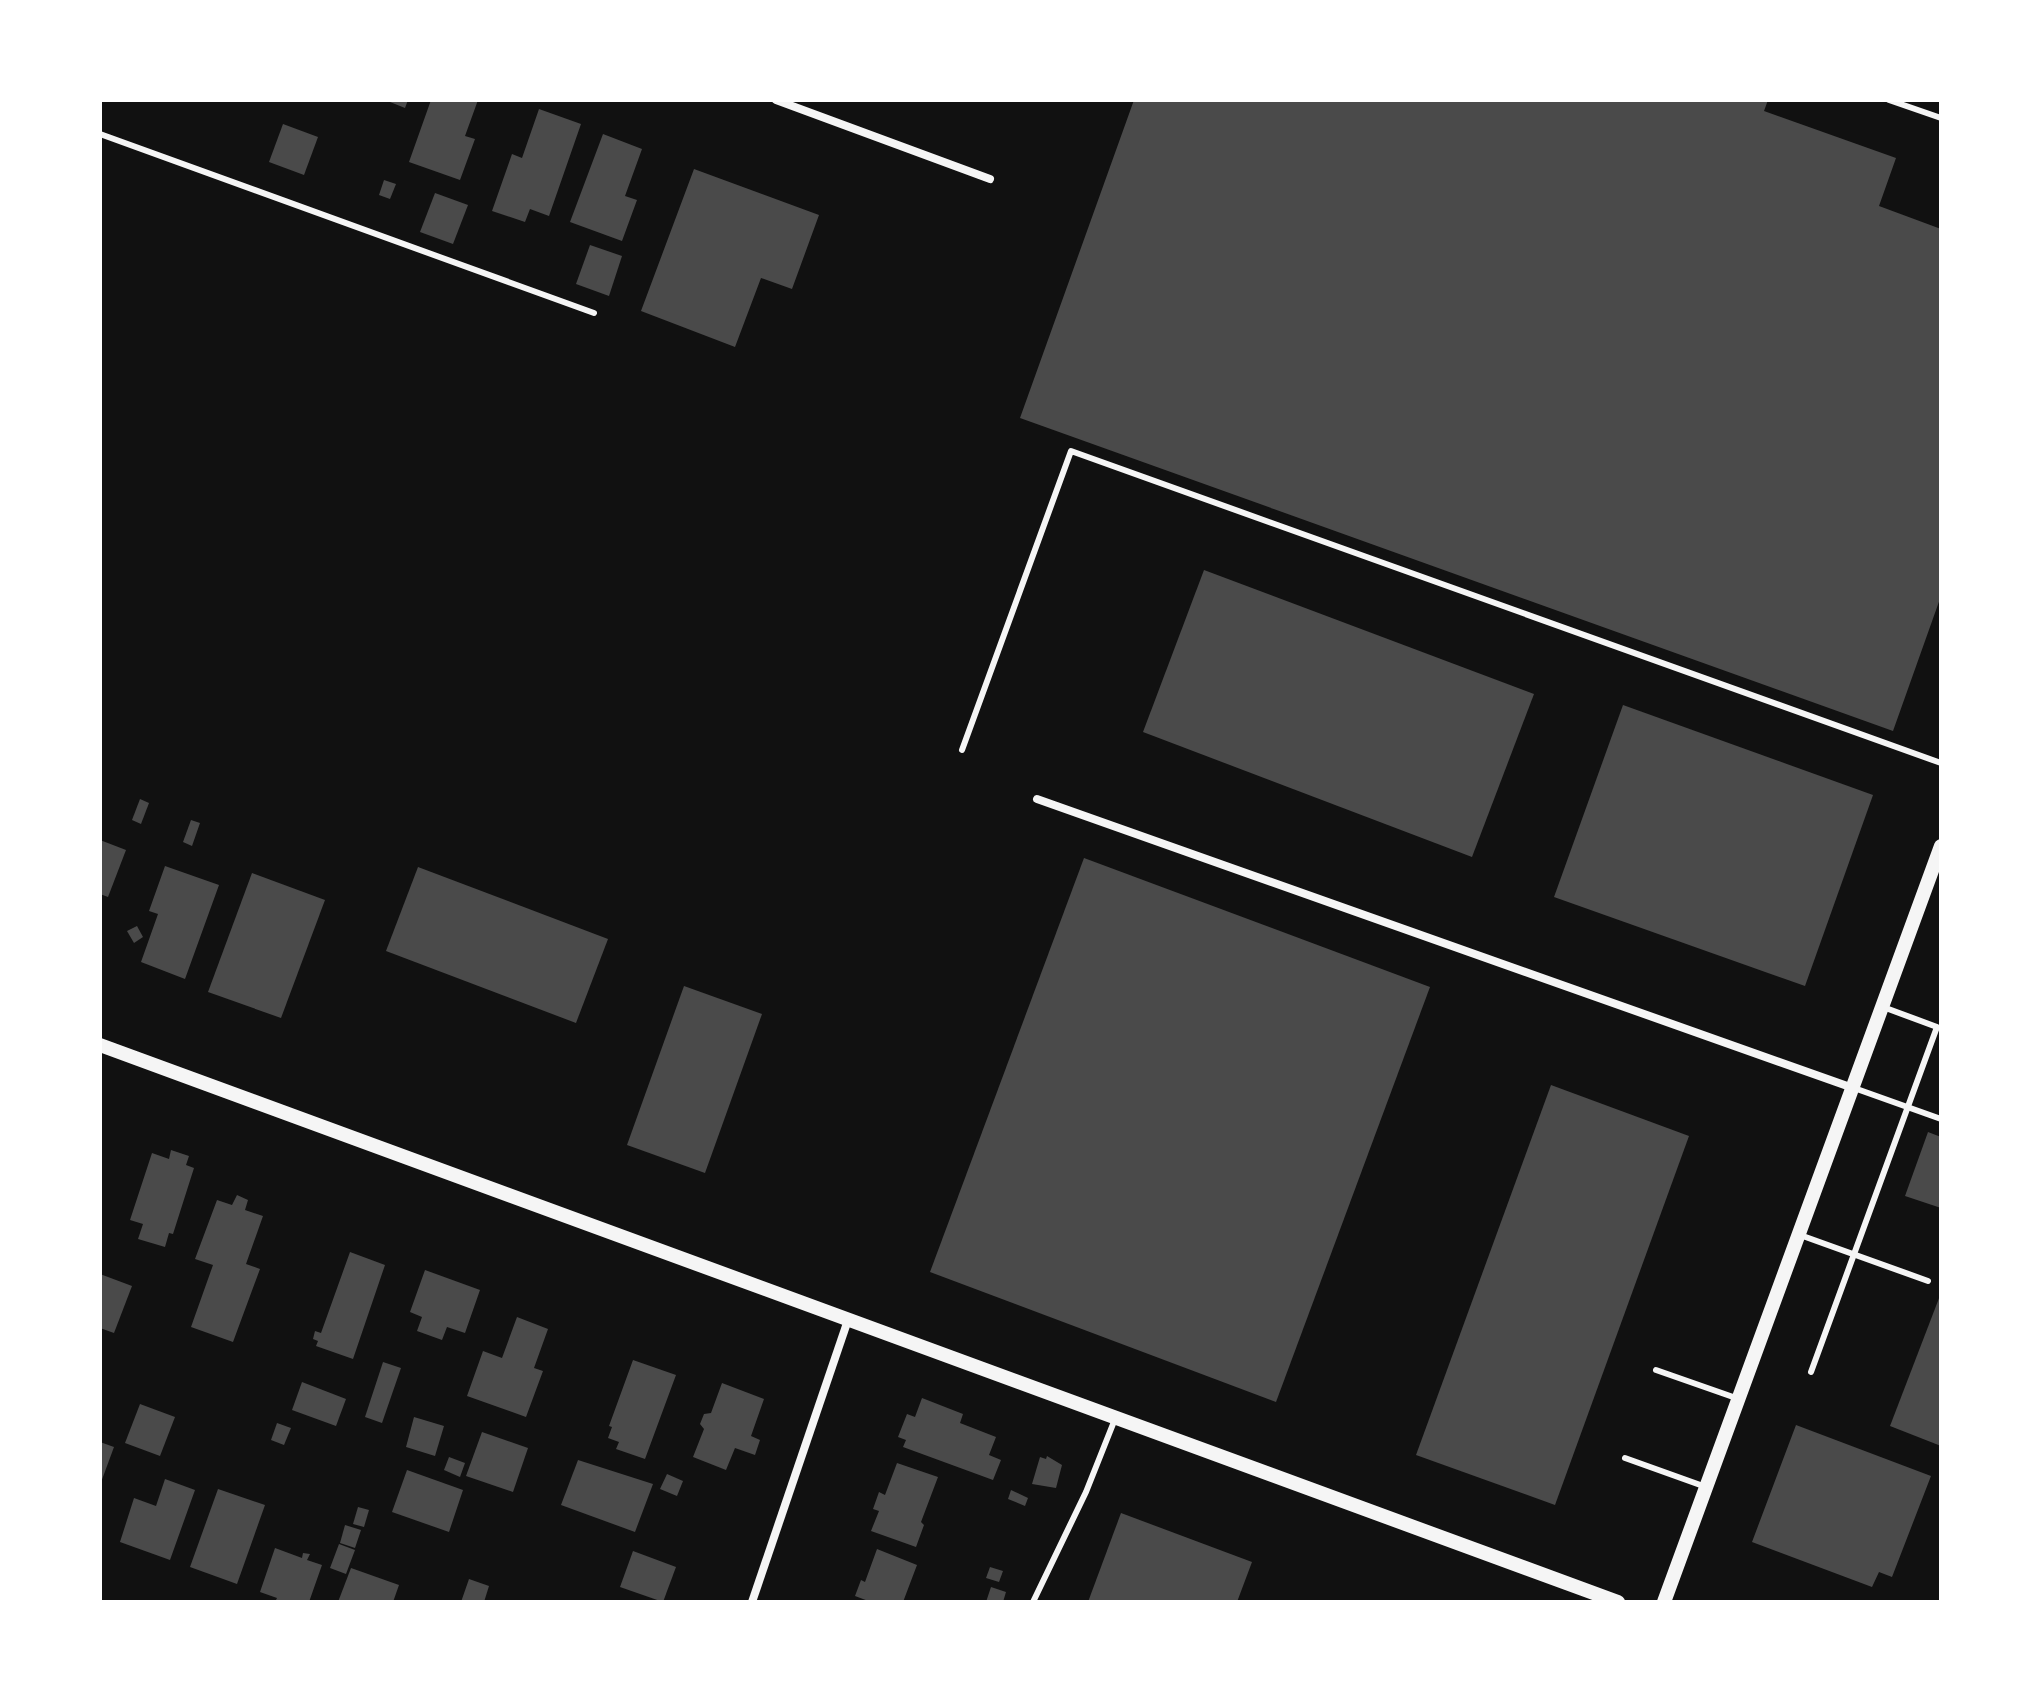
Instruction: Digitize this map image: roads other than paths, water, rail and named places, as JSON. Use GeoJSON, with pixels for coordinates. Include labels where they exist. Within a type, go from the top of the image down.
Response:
{"type":"FeatureCollection","features":[{"type":"Feature","properties":{"kind":"street"},"geometry":{"type":"LineString","coordinates":[[776,100],[990,179]]}},
{"type":"Feature","properties":{"kind":"street"},"geometry":{"type":"LineString","coordinates":[[1037,799],[1853,1088]]}},
{"type":"Feature","properties":{"kind":"street"},"geometry":{"type":"LineString","coordinates":[[1664,1602],[1941,846]]}},
{"type":"Feature","properties":{"kind":"street"},"geometry":{"type":"LineString","coordinates":[[100,1045],[1618,1602]]}},
{"type":"Feature","properties":{"kind":"street"},"geometry":{"type":"LineString","coordinates":[[752,1602],[848,1320]]}},
{"type":"Feature","properties":{"kind":"lane"},"geometry":{"type":"LineString","coordinates":[[1889,100],[1941,118]]}},
{"type":"Feature","properties":{"kind":"lane"},"geometry":{"type":"LineString","coordinates":[[100,134],[594,313]]}},
{"type":"Feature","properties":{"kind":"lane"},"geometry":{"type":"LineString","coordinates":[[962,750],[1071,451],[1941,763]]}},
{"type":"Feature","properties":{"kind":"lane"},"geometry":{"type":"LineString","coordinates":[[1811,1372],[1937,1027],[1883,1007]]}},
{"type":"Feature","properties":{"kind":"lane"},"geometry":{"type":"LineString","coordinates":[[1853,1088],[1941,1119]]}},
{"type":"Feature","properties":{"kind":"lane"},"geometry":{"type":"LineString","coordinates":[[1800,1235],[1928,1281]]}},
{"type":"Feature","properties":{"kind":"lane"},"geometry":{"type":"LineString","coordinates":[[1656,1370],[1739,1399]]}},
{"type":"Feature","properties":{"kind":"lane"},"geometry":{"type":"LineString","coordinates":[[1033,1602],[1086,1492],[1115,1418]]}},
{"type":"Feature","properties":{"kind":"lane"},"geometry":{"type":"LineString","coordinates":[[1625,1458],[1706,1487]]}}]}
